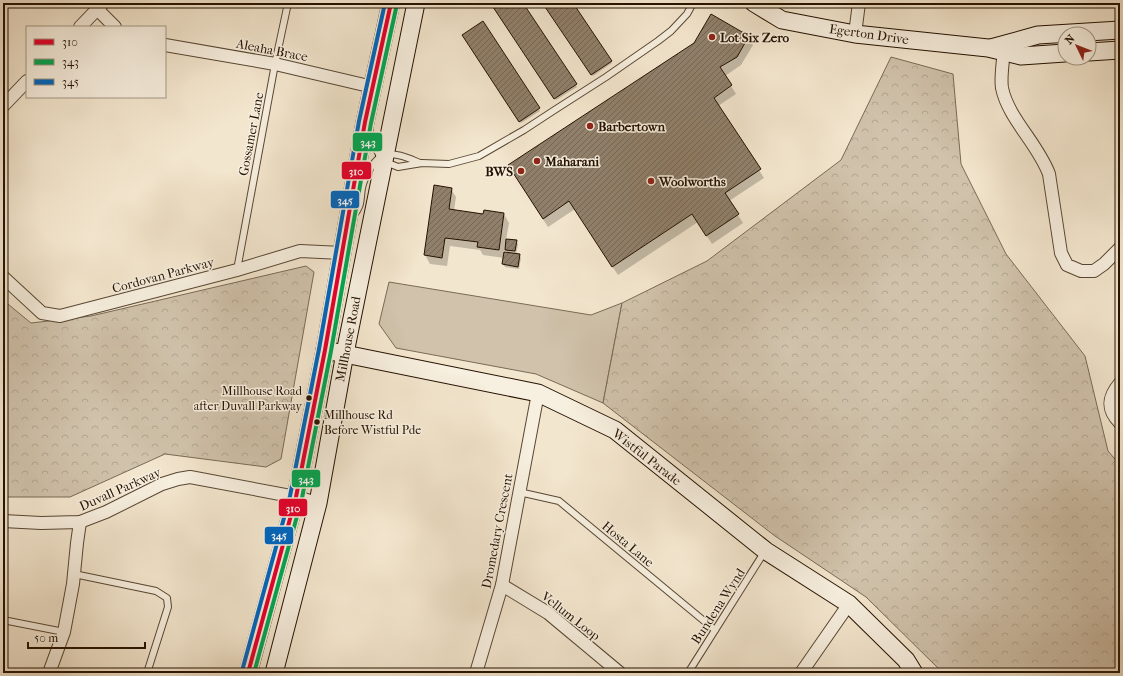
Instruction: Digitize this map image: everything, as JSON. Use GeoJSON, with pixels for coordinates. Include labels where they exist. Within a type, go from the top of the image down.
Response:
{"type":"FeatureCollection","features":[{"type":"Feature","properties":{"kind":"main road","name":"Millhouse Road"},"geometry":{"type":"LineString","coordinates":[[248,673],[296,497],[325,350],[367,114],[391,3]]}},
{"type":"Feature","properties":{"kind":"main road","name":"Millhouse Road"},"geometry":{"type":"LineString","coordinates":[[274,673],[318,503],[345,353],[383,158],[416,3]]}},
{"type":"Feature","properties":{"kind":"main road","name":"Egerton Drive"},"geometry":{"type":"LineString","coordinates":[[754,3],[782,20],[855,34],[999,48],[1022,56],[1057,54]]}},
{"type":"Feature","properties":{"kind":"main road","name":"Egerton Drive"},"geometry":{"type":"LineString","coordinates":[[999,48],[1038,35],[1120,30]]}},
{"type":"Feature","properties":{"kind":"main road"},"geometry":{"type":"LineString","coordinates":[[1097,51],[1120,50]]}},
{"type":"Feature","properties":{"kind":"main road","name":"Wistful Parade"},"geometry":{"type":"LineString","coordinates":[[325,350],[538,393],[615,430],[766,550],[849,604],[906,660],[914,673]]}},
{"type":"Feature","properties":{"kind":"street"},"geometry":{"type":"LineString","coordinates":[[855,34],[859,3]]}},
{"type":"Feature","properties":{"kind":"street"},"geometry":{"type":"LineString","coordinates":[[81,26],[100,6],[114,26]]}},
{"type":"Feature","properties":{"kind":"street","name":"Aleaha Brace"},"geometry":{"type":"LineString","coordinates":[[166,45],[275,64],[373,87]]}},
{"type":"Feature","properties":{"kind":"street"},"geometry":{"type":"LineString","coordinates":[[999,48],[1002,87],[1006,99],[1010,109],[1045,163],[1049,174],[1061,253],[1067,265],[1081,271],[1094,270],[1104,264],[1120,248]]}},
{"type":"Feature","properties":{"kind":"street"},"geometry":{"type":"LineString","coordinates":[[3,106],[26,83]]}},
{"type":"Feature","properties":{"kind":"street","name":"Cordovan Parkway"},"geometry":{"type":"LineString","coordinates":[[3,276],[42,313],[60,316],[236,270],[300,251],[342,253]]}},
{"type":"Feature","properties":{"kind":"street"},"geometry":{"type":"LineString","coordinates":[[1120,383],[1112,394],[1110,406],[1114,417],[1120,423]]}},
{"type":"Feature","properties":{"kind":"street","name":"Dromedary Crescent"},"geometry":{"type":"LineString","coordinates":[[476,673],[502,585],[538,393]]}},
{"type":"Feature","properties":{"kind":"street","name":"Duvall Parkway"},"geometry":{"type":"LineString","coordinates":[[3,521],[41,523],[80,522],[106,512],[162,484],[190,477],[296,497],[318,503]]}},
{"type":"Feature","properties":{"kind":"street"},"geometry":{"type":"LineString","coordinates":[[49,673],[64,632],[74,574],[80,522]]}},
{"type":"Feature","properties":{"kind":"street","name":"Vellum Loop"},"geometry":{"type":"LineString","coordinates":[[502,585],[548,613],[620,673]]}},
{"type":"Feature","properties":{"kind":"street"},"geometry":{"type":"LineString","coordinates":[[801,673],[849,604]]}},
{"type":"Feature","properties":{"kind":"lane","name":"Gossamer Lane"},"geometry":{"type":"LineString","coordinates":[[236,270],[288,3]]}},
{"type":"Feature","properties":{"kind":"lane"},"geometry":{"type":"LineString","coordinates":[[367,114],[370,125],[371,140],[383,158],[398,167],[422,164],[449,164],[479,156],[518,134],[606,77],[671,31],[687,14],[693,3]]}},
{"type":"Feature","properties":{"kind":"lane"},"geometry":{"type":"LineString","coordinates":[[347,222],[359,210],[363,186],[370,168],[383,158],[400,156],[422,164]]}},
{"type":"Feature","properties":{"kind":"lane","name":"Hosta Lane"},"geometry":{"type":"LineString","coordinates":[[519,492],[559,501],[715,630]]}},
{"type":"Feature","properties":{"kind":"lane","name":"Bundena Wynd"},"geometry":{"type":"LineString","coordinates":[[688,673],[766,550]]}},
{"type":"Feature","properties":{"kind":"lane"},"geometry":{"type":"LineString","coordinates":[[74,574],[156,591],[167,598],[168,607],[147,673]]}},
{"type":"Feature","properties":{"kind":"lane"},"geometry":{"type":"LineString","coordinates":[[3,620],[64,632]]}},
{"type":"Feature","properties":{"kind":"green space"},"geometry":{"type":"Polygon","coordinates":[[[891,57],[953,74],[961,164],[1006,254],[1085,356],[1108,451],[1120,465],[1120,673],[943,673],[866,597],[775,536],[603,403],[622,303],[707,261],[841,160],[891,57]]]}},
{"type":"Feature","properties":{"kind":"green space"},"geometry":{"type":"Polygon","coordinates":[[[306,266],[314,272],[281,459],[266,467],[165,454],[70,497],[3,497],[3,300],[31,323],[91,316],[306,266]]]}},
{"type":"Feature","properties":{"kind":"green space"},"geometry":{"type":"Polygon","coordinates":[[[389,282],[591,315],[622,303],[603,403],[536,374],[396,348],[379,324],[389,282]]]}},
{"type":"Feature","properties":{"kind":"building"},"geometry":{"type":"Polygon","coordinates":[[[500,3],[523,3],[577,84],[554,99],[493,7],[500,3]]]}},
{"type":"Feature","properties":{"kind":"building"},"geometry":{"type":"Polygon","coordinates":[[[573,3],[612,61],[591,75],[543,4],[573,3]]]}},
{"type":"Feature","properties":{"kind":"building"},"geometry":{"type":"Polygon","coordinates":[[[711,14],[749,36],[737,57],[720,67],[732,85],[714,98],[761,169],[725,193],[739,214],[706,236],[692,214],[612,267],[569,201],[543,219],[508,165],[694,43],[711,14]]]}},
{"type":"Feature","properties":{"kind":"building"},"geometry":{"type":"Polygon","coordinates":[[[483,21],[540,108],[519,122],[462,35],[483,21]]]}},
{"type":"Feature","properties":{"kind":"building"},"geometry":{"type":"Polygon","coordinates":[[[434,185],[452,188],[449,209],[483,214],[484,210],[504,213],[499,250],[477,247],[478,242],[445,238],[442,258],[424,255],[434,185]]]}},
{"type":"Feature","properties":{"kind":"building"},"geometry":{"type":"Polygon","coordinates":[[[506,239],[517,240],[515,251],[505,250],[506,239]]]}},
{"type":"Feature","properties":{"kind":"building"},"geometry":{"type":"Polygon","coordinates":[[[504,252],[520,254],[518,267],[502,264],[504,252]]]}},
{"type":"Feature","properties":{"kind":"transit line","name":"345"},"geometry":{"type":"LineString","coordinates":[[242,671],[290,496],[319,349],[359,121],[385,3]]}},
{"type":"Feature","properties":{"kind":"transit line","name":"310"},"geometry":{"type":"LineString","coordinates":[[248,673],[296,497],[325,350],[365,122],[391,3]]}},
{"type":"Feature","properties":{"kind":"transit line","name":"343"},"geometry":{"type":"LineString","coordinates":[[254,673],[302,498],[331,351],[371,123],[397,4]]}},
{"type":"Feature","properties":{"kind":"place","name":"Lot Six Zero"},"geometry":{"type":"Point","coordinates":[712,37]}},
{"type":"Feature","properties":{"kind":"place","name":"Barbertown"},"geometry":{"type":"Point","coordinates":[590,126]}},
{"type":"Feature","properties":{"kind":"place","name":"Maharani"},"geometry":{"type":"Point","coordinates":[537,161]}},
{"type":"Feature","properties":{"kind":"place","name":"BWS"},"geometry":{"type":"Point","coordinates":[521,171]}},
{"type":"Feature","properties":{"kind":"place","name":"Woolworths"},"geometry":{"type":"Point","coordinates":[651,181]}},
{"type":"Feature","properties":{"kind":"place","name":"Millhouse Road after Duvall Parkway"},"geometry":{"type":"Point","coordinates":[309,398]}},
{"type":"Feature","properties":{"kind":"place","name":"Millhouse Rd Before Wistful Pde"},"geometry":{"type":"Point","coordinates":[317,422]}}]}
